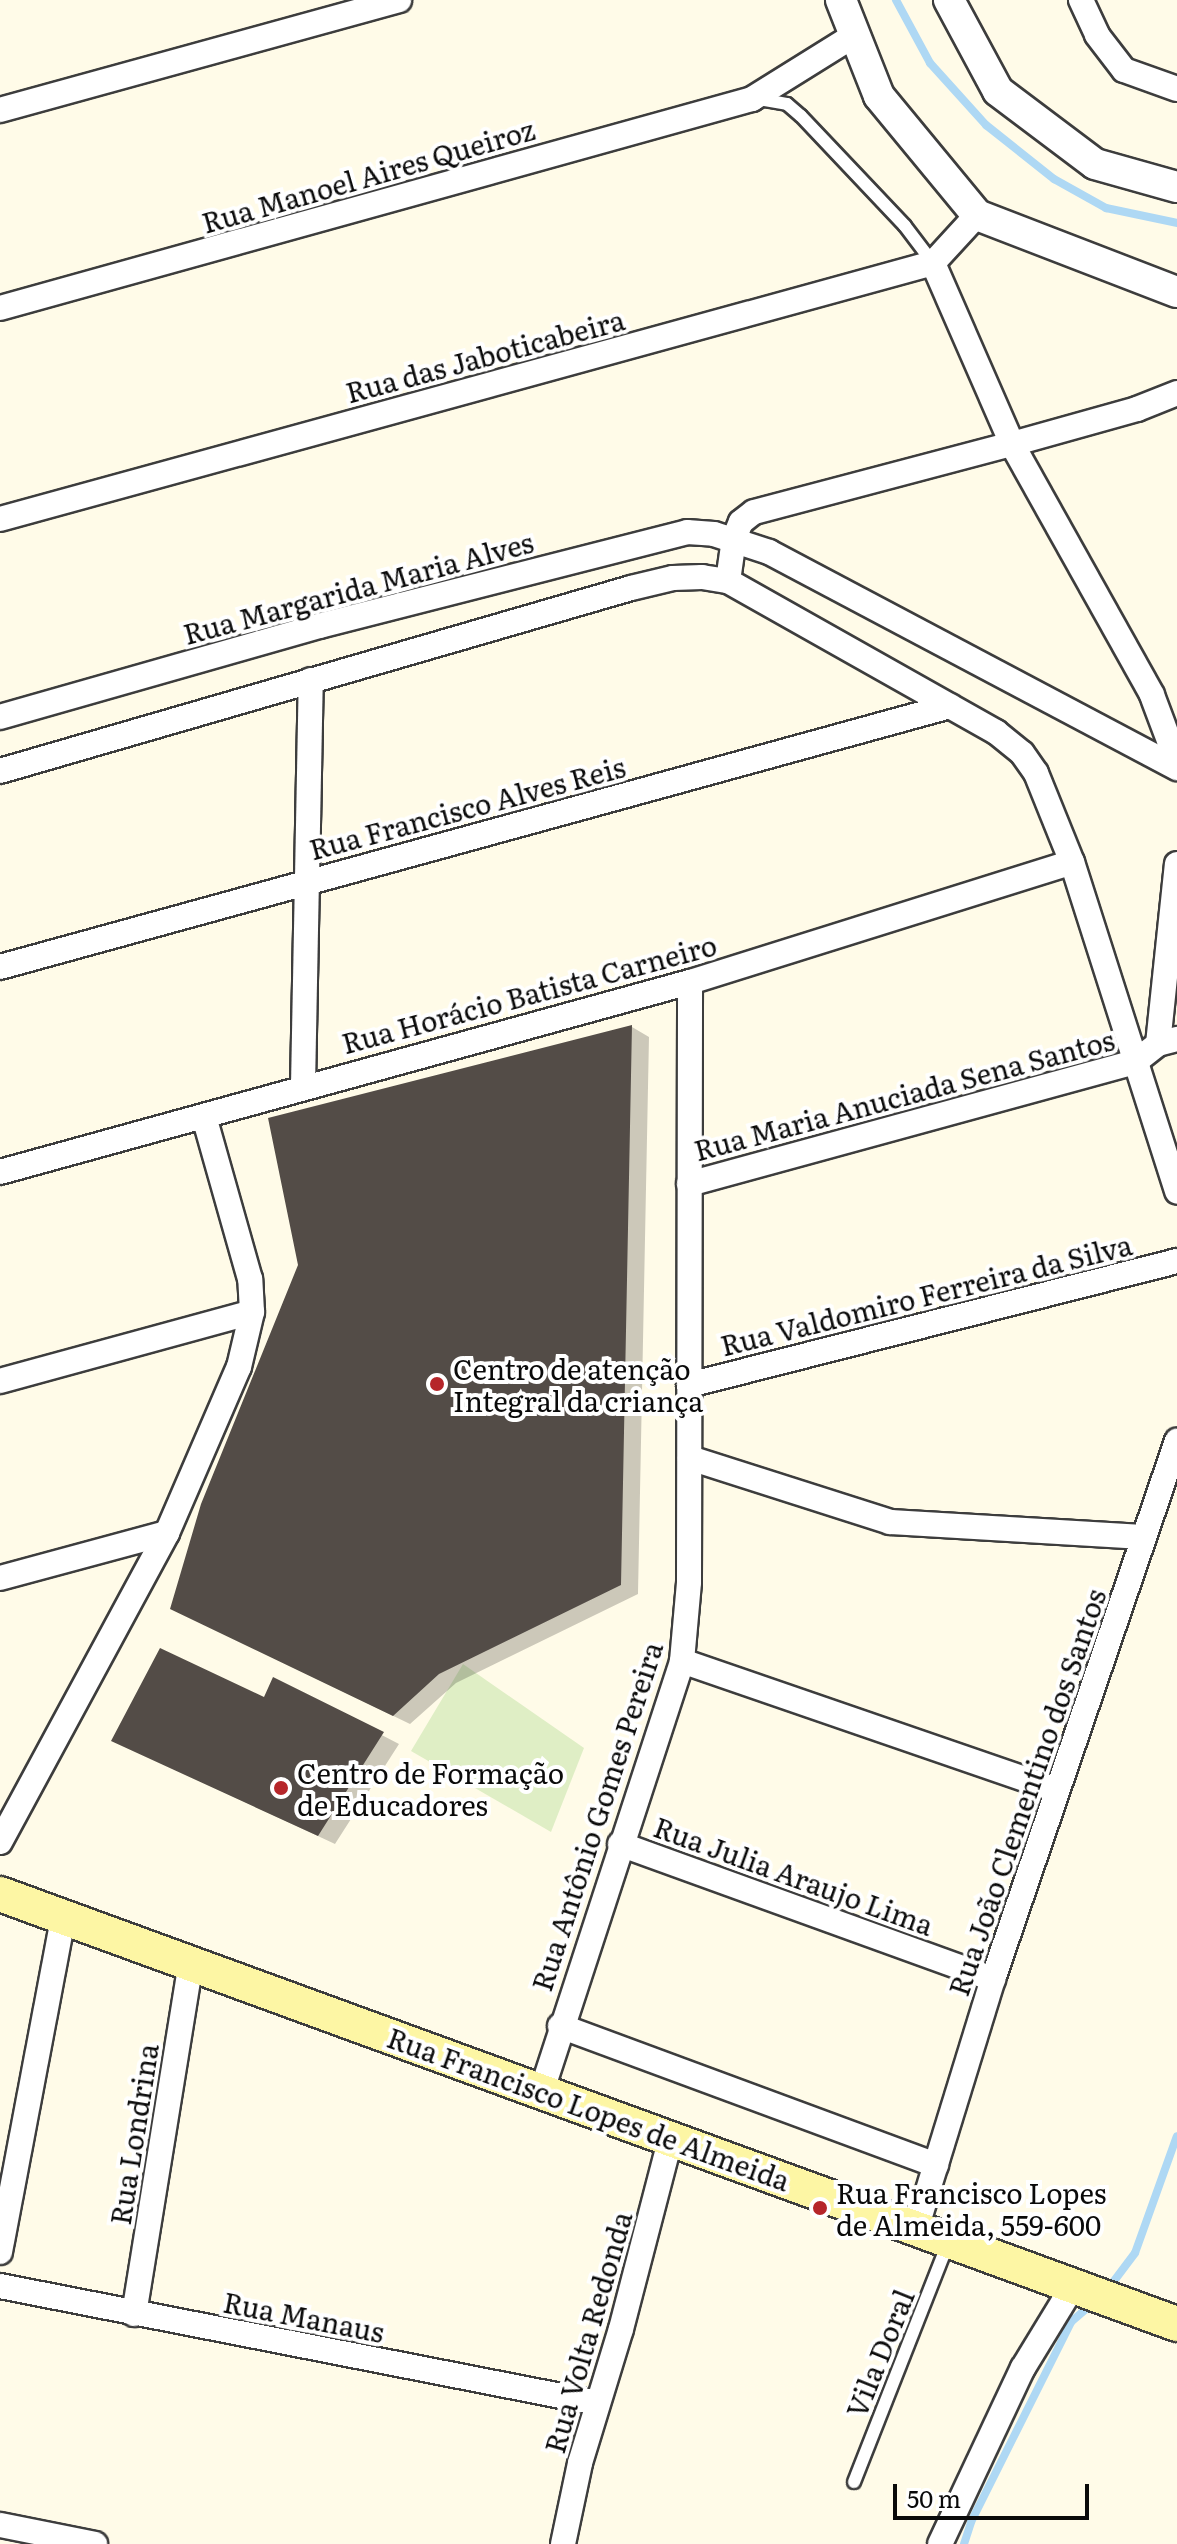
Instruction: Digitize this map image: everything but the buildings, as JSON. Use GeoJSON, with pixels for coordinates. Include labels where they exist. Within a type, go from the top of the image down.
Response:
{"type":"FeatureCollection","features":[{"type":"Feature","properties":{"kind":"main road","name":"Rua Francisco Lopes de Almeida"},"geometry":{"type":"LineString","coordinates":[[0,1894],[1177,2324]]}},
{"type":"Feature","properties":{"kind":"street"},"geometry":{"type":"LineString","coordinates":[[0,110],[399,0]]}},
{"type":"Feature","properties":{"kind":"street"},"geometry":{"type":"LineString","coordinates":[[841,0],[879,96],[977,215],[1177,292]]}},
{"type":"Feature","properties":{"kind":"street"},"geometry":{"type":"LineString","coordinates":[[949,0],[998,91],[1095,164],[1177,187]]}},
{"type":"Feature","properties":{"kind":"street"},"geometry":{"type":"LineString","coordinates":[[1081,0],[1097,35],[1124,70],[1177,89]]}},
{"type":"Feature","properties":{"kind":"street","name":"Rua Manoel Aires Queiroz"},"geometry":{"type":"LineString","coordinates":[[0,308],[752,99],[855,35]]}},
{"type":"Feature","properties":{"kind":"street"},"geometry":{"type":"LineString","coordinates":[[977,215],[933,263],[1012,444],[1152,695],[1177,765]]}},
{"type":"Feature","properties":{"kind":"street","name":"Rua das Jaboticabeira"},"geometry":{"type":"LineString","coordinates":[[0,519],[933,263]]}},
{"type":"Feature","properties":{"kind":"street"},"geometry":{"type":"LineString","coordinates":[[728,581],[734,539],[741,522],[754,512],[778,503],[1137,409],[1177,393]]}},
{"type":"Feature","properties":{"kind":"street","name":"Rua Margarida Maria Alves"},"geometry":{"type":"LineString","coordinates":[[0,717],[319,626],[687,532],[734,539],[769,552],[1177,765]]}},
{"type":"Feature","properties":{"kind":"street"},"geometry":{"type":"LineString","coordinates":[[0,771],[631,588],[673,578],[702,577],[728,581],[996,732],[1022,753],[1036,773],[1072,862],[1177,1192]]}},
{"type":"Feature","properties":{"kind":"street"},"geometry":{"type":"LineString","coordinates":[[303,1086],[311,680]]}},
{"type":"Feature","properties":{"kind":"street","name":"Rua Francisco Alves Reis"},"geometry":{"type":"LineString","coordinates":[[0,967],[950,706]]}},
{"type":"Feature","properties":{"kind":"street","name":"Rua Horácio Batista Carneiro"},"geometry":{"type":"LineString","coordinates":[[0,1172],[303,1086],[690,982],[1072,862]]}},
{"type":"Feature","properties":{"kind":"street"},"geometry":{"type":"LineString","coordinates":[[1168,1042],[1177,864]]}},
{"type":"Feature","properties":{"kind":"street","name":"Rua Antônio Gomes Pereira"},"geometry":{"type":"LineString","coordinates":[[542,2090],[560,2026],[682,1661],[689,1582],[690,982]]}},
{"type":"Feature","properties":{"kind":"street","name":"Rua Maria Anuciada Sena Santos"},"geometry":{"type":"LineString","coordinates":[[689,1184],[1135,1062],[1168,1042]]}},
{"type":"Feature","properties":{"kind":"street"},"geometry":{"type":"LineString","coordinates":[[0,1842],[167,1533],[239,1367],[252,1312],[250,1279],[204,1116]]}},
{"type":"Feature","properties":{"kind":"street","name":"Rua Valdomiro Ferreira da Silva"},"geometry":{"type":"LineString","coordinates":[[689,1385],[1177,1261]]}},
{"type":"Feature","properties":{"kind":"street"},"geometry":{"type":"LineString","coordinates":[[0,1381],[252,1312]]}},
{"type":"Feature","properties":{"kind":"street","name":"Rua João Clementino dos Santos"},"geometry":{"type":"LineString","coordinates":[[916,2229],[993,1979],[1177,1441]]}},
{"type":"Feature","properties":{"kind":"street"},"geometry":{"type":"LineString","coordinates":[[690,1458],[890,1522],[1144,1537]]}},
{"type":"Feature","properties":{"kind":"street"},"geometry":{"type":"LineString","coordinates":[[0,1578],[167,1533]]}},
{"type":"Feature","properties":{"kind":"street"},"geometry":{"type":"LineString","coordinates":[[682,1661],[1056,1790]]}},
{"type":"Feature","properties":{"kind":"street","name":"Rua Julia Araujo Lima"},"geometry":{"type":"LineString","coordinates":[[620,1844],[993,1979]]}},
{"type":"Feature","properties":{"kind":"street"},"geometry":{"type":"LineString","coordinates":[[0,2252],[63,1917]]}},
{"type":"Feature","properties":{"kind":"street","name":"Rua Londrina"},"geometry":{"type":"LineString","coordinates":[[134,2314],[191,1964]]}},
{"type":"Feature","properties":{"kind":"street"},"geometry":{"type":"LineString","coordinates":[[560,2026],[936,2165]]}},
{"type":"Feature","properties":{"kind":"street","name":"Rua Volta Redonda"},"geometry":{"type":"LineString","coordinates":[[563,2544],[597,2403],[671,2137]]}},
{"type":"Feature","properties":{"kind":"street","name":"Rua Manaus"},"geometry":{"type":"LineString","coordinates":[[0,2286],[597,2403]]}},
{"type":"Feature","properties":{"kind":"street"},"geometry":{"type":"LineString","coordinates":[[940,2544],[1023,2368],[1087,2291]]}},
{"type":"Feature","properties":{"kind":"street"},"geometry":{"type":"LineString","coordinates":[[0,2525],[95,2544]]}},
{"type":"Feature","properties":{"kind":"lane"},"geometry":{"type":"LineString","coordinates":[[752,99],[779,101],[801,116],[905,226],[933,263]]}},
{"type":"Feature","properties":{"kind":"lane","name":"Vila Doral"},"geometry":{"type":"LineString","coordinates":[[854,2482],[949,2240]]}},
{"type":"Feature","properties":{"kind":"green space"},"geometry":{"type":"Polygon","coordinates":[[[463,1664],[584,1748],[551,1832],[411,1751],[463,1664]]]}},
{"type":"Feature","properties":{"kind":"waterway"},"geometry":{"type":"LineString","coordinates":[[896,0],[930,63],[986,125],[1054,179],[1106,208],[1177,223]]}},
{"type":"Feature","properties":{"kind":"waterway"},"geometry":{"type":"LineString","coordinates":[[1108,2289],[1135,2253],[1177,2136]]}},
{"type":"Feature","properties":{"kind":"waterway"},"geometry":{"type":"LineString","coordinates":[[964,2544],[971,2522],[1071,2322],[1092,2304]]}},
{"type":"Feature","properties":{"kind":"place","name":"Centro de atenção Integral da criança"},"geometry":{"type":"Point","coordinates":[437,1384]}},
{"type":"Feature","properties":{"kind":"place","name":"Centro de Formação de Educadores"},"geometry":{"type":"Point","coordinates":[281,1788]}},
{"type":"Feature","properties":{"kind":"place","name":"Rua Francisco Lopes de Almeida, 559-600"},"geometry":{"type":"Point","coordinates":[820,2208]}}]}
